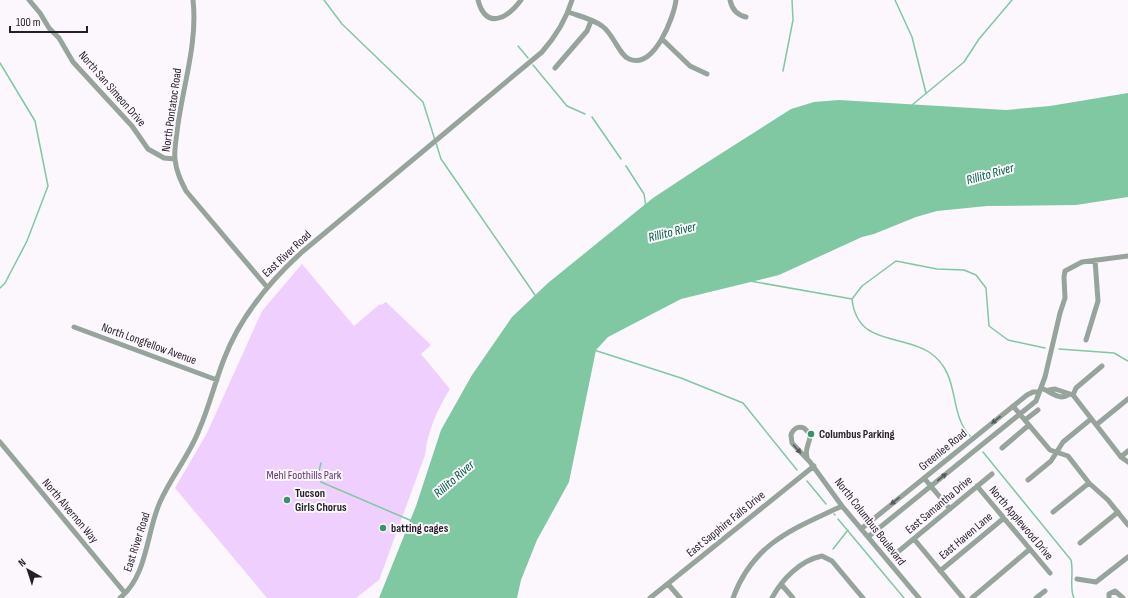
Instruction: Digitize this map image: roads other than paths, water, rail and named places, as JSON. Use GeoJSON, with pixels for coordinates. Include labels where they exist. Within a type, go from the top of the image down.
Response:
{"type":"FeatureCollection","features":[{"type":"Feature","properties":{"kind":"street","name":"North San Simeon Drive"},"geometry":{"type":"LineString","coordinates":[[29,0],[40,13],[49,28],[56,34],[73,62],[132,126],[148,149],[164,158],[175,159]]}},
{"type":"Feature","properties":{"kind":"street","name":"North Pontatoc Road"},"geometry":{"type":"LineString","coordinates":[[193,0],[194,16],[187,72],[179,113],[175,159],[179,177],[186,191],[267,287]]}},
{"type":"Feature","properties":{"kind":"street"},"geometry":{"type":"LineString","coordinates":[[478,0],[484,14],[487,17],[495,19],[503,17],[509,13],[521,0]]}},
{"type":"Feature","properties":{"kind":"street","name":"East River Road"},"geometry":{"type":"LineString","coordinates":[[120,598],[136,578],[140,569],[159,503],[199,431],[224,358],[241,325],[267,287],[280,271],[302,252],[542,52],[558,33],[572,0]]}},
{"type":"Feature","properties":{"kind":"street"},"geometry":{"type":"LineString","coordinates":[[568,12],[602,25],[610,33],[624,55],[629,60],[638,60],[648,55],[662,39],[674,13],[676,0]]}},
{"type":"Feature","properties":{"kind":"street"},"geometry":{"type":"LineString","coordinates":[[730,0],[732,7],[738,15],[746,17]]}},
{"type":"Feature","properties":{"kind":"street"},"geometry":{"type":"LineString","coordinates":[[555,68],[587,31],[591,20]]}},
{"type":"Feature","properties":{"kind":"street"},"geometry":{"type":"LineString","coordinates":[[662,39],[690,66],[708,74]]}},
{"type":"Feature","properties":{"kind":"street"},"geometry":{"type":"LineString","coordinates":[[1086,340],[1098,300],[1095,260],[1128,256]]}},
{"type":"Feature","properties":{"kind":"street","name":"Greenlee Road"},"geometry":{"type":"LineString","coordinates":[[868,537],[1036,401],[1065,298],[1065,271],[1078,263],[1095,260]]}},
{"type":"Feature","properties":{"kind":"street","name":"North Longfellow Avenue"},"geometry":{"type":"LineString","coordinates":[[74,327],[217,380]]}},
{"type":"Feature","properties":{"kind":"street"},"geometry":{"type":"LineString","coordinates":[[1040,390],[1049,390],[1053,395],[1063,397],[1070,395],[1102,366]]}},
{"type":"Feature","properties":{"kind":"street","name":"Greenlee Road"},"geometry":{"type":"LineString","coordinates":[[861,529],[1013,406],[1030,393],[1040,390]]}},
{"type":"Feature","properties":{"kind":"street"},"geometry":{"type":"LineString","coordinates":[[1070,395],[1121,457],[1128,462]]}},
{"type":"Feature","properties":{"kind":"street"},"geometry":{"type":"LineString","coordinates":[[1096,425],[1128,399]]}},
{"type":"Feature","properties":{"kind":"street"},"geometry":{"type":"LineString","coordinates":[[1013,406],[1047,447],[1068,456],[1089,483],[1105,497],[1128,524]]}},
{"type":"Feature","properties":{"kind":"street"},"geometry":{"type":"LineString","coordinates":[[1025,420],[1038,410]]}},
{"type":"Feature","properties":{"kind":"street"},"geometry":{"type":"LineString","coordinates":[[1028,480],[1051,461],[1063,442],[1091,419]]}},
{"type":"Feature","properties":{"kind":"street"},"geometry":{"type":"LineString","coordinates":[[1002,448],[1030,425]]}},
{"type":"Feature","properties":{"kind":"street","name":"North Columbus Boulevard"},"geometry":{"type":"LineString","coordinates":[[807,457],[806,450],[810,439],[810,434],[804,428],[798,427],[791,432],[790,440],[800,453],[807,457],[842,506],[919,598]]}},
{"type":"Feature","properties":{"kind":"street","name":"North Alvernon Way"},"geometry":{"type":"LineString","coordinates":[[0,442],[125,593]]}},
{"type":"Feature","properties":{"kind":"street"},"geometry":{"type":"LineString","coordinates":[[1121,457],[1128,451]]}},
{"type":"Feature","properties":{"kind":"street","name":"East Sapphire Falls Drive"},"geometry":{"type":"LineString","coordinates":[[650,598],[814,466]]}},
{"type":"Feature","properties":{"kind":"street","name":"East Samantha Drive"},"geometry":{"type":"LineString","coordinates":[[899,551],[992,474]]}},
{"type":"Feature","properties":{"kind":"street"},"geometry":{"type":"LineString","coordinates":[[924,478],[950,509]]}},
{"type":"Feature","properties":{"kind":"street"},"geometry":{"type":"LineString","coordinates":[[1053,512],[1089,483]]}},
{"type":"Feature","properties":{"kind":"street","name":"North Applewood Drive"},"geometry":{"type":"LineString","coordinates":[[978,486],[1050,573]]}},
{"type":"Feature","properties":{"kind":"street"},"geometry":{"type":"LineString","coordinates":[[733,598],[746,571],[768,545],[788,532],[842,506]]}},
{"type":"Feature","properties":{"kind":"street"},"geometry":{"type":"LineString","coordinates":[[1080,543],[1118,512]]}},
{"type":"Feature","properties":{"kind":"street","name":"East Haven Lane"},"geometry":{"type":"LineString","coordinates":[[940,570],[1004,518]]}},
{"type":"Feature","properties":{"kind":"street"},"geometry":{"type":"LineString","coordinates":[[914,539],[963,598]]}},
{"type":"Feature","properties":{"kind":"street"},"geometry":{"type":"LineString","coordinates":[[972,598],[1030,549]]}},
{"type":"Feature","properties":{"kind":"street"},"geometry":{"type":"LineString","coordinates":[[772,598],[782,584],[800,567],[817,558],[825,556],[832,561],[863,598]]}},
{"type":"Feature","properties":{"kind":"street"},"geometry":{"type":"LineString","coordinates":[[1077,579],[1096,582],[1128,557]]}},
{"type":"Feature","properties":{"kind":"street"},"geometry":{"type":"LineString","coordinates":[[668,584],[680,598]]}},
{"type":"Feature","properties":{"kind":"street"},"geometry":{"type":"LineString","coordinates":[[782,584],[793,598]]}},
{"type":"Feature","properties":{"kind":"street"},"geometry":{"type":"LineString","coordinates":[[1036,598],[1045,591]]}},
{"type":"Feature","properties":{"kind":"street"},"geometry":{"type":"LineString","coordinates":[[1109,598],[1109,594],[1115,591],[1123,598]]}},
{"type":"Feature","properties":{"kind":"water","name":"Rillito River"},"geometry":{"type":"Polygon","coordinates":[[[1128,93],[1128,197],[1076,205],[987,206],[937,211],[916,217],[874,234],[862,237],[779,275],[681,299],[608,337],[596,350],[569,482],[537,540],[521,580],[517,598],[379,598],[416,506],[441,430],[472,375],[512,317],[548,283],[653,198],[791,109],[814,102],[839,100],[1006,110],[1050,106],[1128,93]]]}},
{"type":"Feature","properties":{"kind":"waterway"},"geometry":{"type":"LineString","coordinates":[[324,0],[342,24],[423,102],[435,140]]}},
{"type":"Feature","properties":{"kind":"waterway"},"geometry":{"type":"LineString","coordinates":[[783,71],[793,20],[792,0]]}},
{"type":"Feature","properties":{"kind":"waterway"},"geometry":{"type":"LineString","coordinates":[[895,0],[912,37],[926,93]]}},
{"type":"Feature","properties":{"kind":"waterway"},"geometry":{"type":"LineString","coordinates":[[912,105],[964,62],[979,39],[1012,0]]}},
{"type":"Feature","properties":{"kind":"waterway"},"geometry":{"type":"LineString","coordinates":[[518,46],[528,58]]}},
{"type":"Feature","properties":{"kind":"waterway"},"geometry":{"type":"LineString","coordinates":[[0,63],[35,121],[48,186],[27,241],[5,283],[0,288]]}},
{"type":"Feature","properties":{"kind":"waterway"},"geometry":{"type":"LineString","coordinates":[[533,65],[567,106],[585,114]]}},
{"type":"Feature","properties":{"kind":"waterway"},"geometry":{"type":"LineString","coordinates":[[592,117],[621,159]]}},
{"type":"Feature","properties":{"kind":"waterway"},"geometry":{"type":"LineString","coordinates":[[436,143],[441,159],[535,295]]}},
{"type":"Feature","properties":{"kind":"waterway"},"geometry":{"type":"LineString","coordinates":[[626,166],[644,194],[646,207]]}},
{"type":"Feature","properties":{"kind":"waterway"},"geometry":{"type":"LineString","coordinates":[[970,436],[963,426],[946,371],[939,361],[929,352],[918,346],[871,332],[862,325],[856,314],[852,299],[862,286],[896,261],[937,269],[964,270],[976,275],[986,288],[989,326],[1008,340],[1045,348]]}},
{"type":"Feature","properties":{"kind":"waterway"},"geometry":{"type":"LineString","coordinates":[[750,281],[852,299]]}},
{"type":"Feature","properties":{"kind":"waterway"},"geometry":{"type":"LineString","coordinates":[[1059,349],[1114,353],[1128,361]]}},
{"type":"Feature","properties":{"kind":"waterway"},"geometry":{"type":"LineString","coordinates":[[594,350],[681,378],[743,403],[797,470]]}},
{"type":"Feature","properties":{"kind":"waterway"},"geometry":{"type":"LineString","coordinates":[[983,452],[1071,560],[1072,590],[1074,598]]}},
{"type":"Feature","properties":{"kind":"waterway"},"geometry":{"type":"LineString","coordinates":[[321,463],[319,471],[321,482],[412,521]]}},
{"type":"Feature","properties":{"kind":"waterway"},"geometry":{"type":"LineString","coordinates":[[807,481],[826,504]]}},
{"type":"Feature","properties":{"kind":"waterway"},"geometry":{"type":"LineString","coordinates":[[838,519],[904,598]]}},
{"type":"Feature","properties":{"kind":"waterway"},"geometry":{"type":"LineString","coordinates":[[833,549],[848,530]]}},
{"type":"Feature","properties":{"kind":"place","name":"Columbus Parking"},"geometry":{"type":"Point","coordinates":[811,434]}},
{"type":"Feature","properties":{"kind":"place","name":"Tucson Girls Chorus"},"geometry":{"type":"Point","coordinates":[287,500]}},
{"type":"Feature","properties":{"kind":"place","name":"batting cages"},"geometry":{"type":"Point","coordinates":[383,528]}},
{"type":"Feature","properties":{"kind":"park label","name":"Mehl Foothills Park"},"geometry":{"type":"Point","coordinates":[304,475]}}]}
